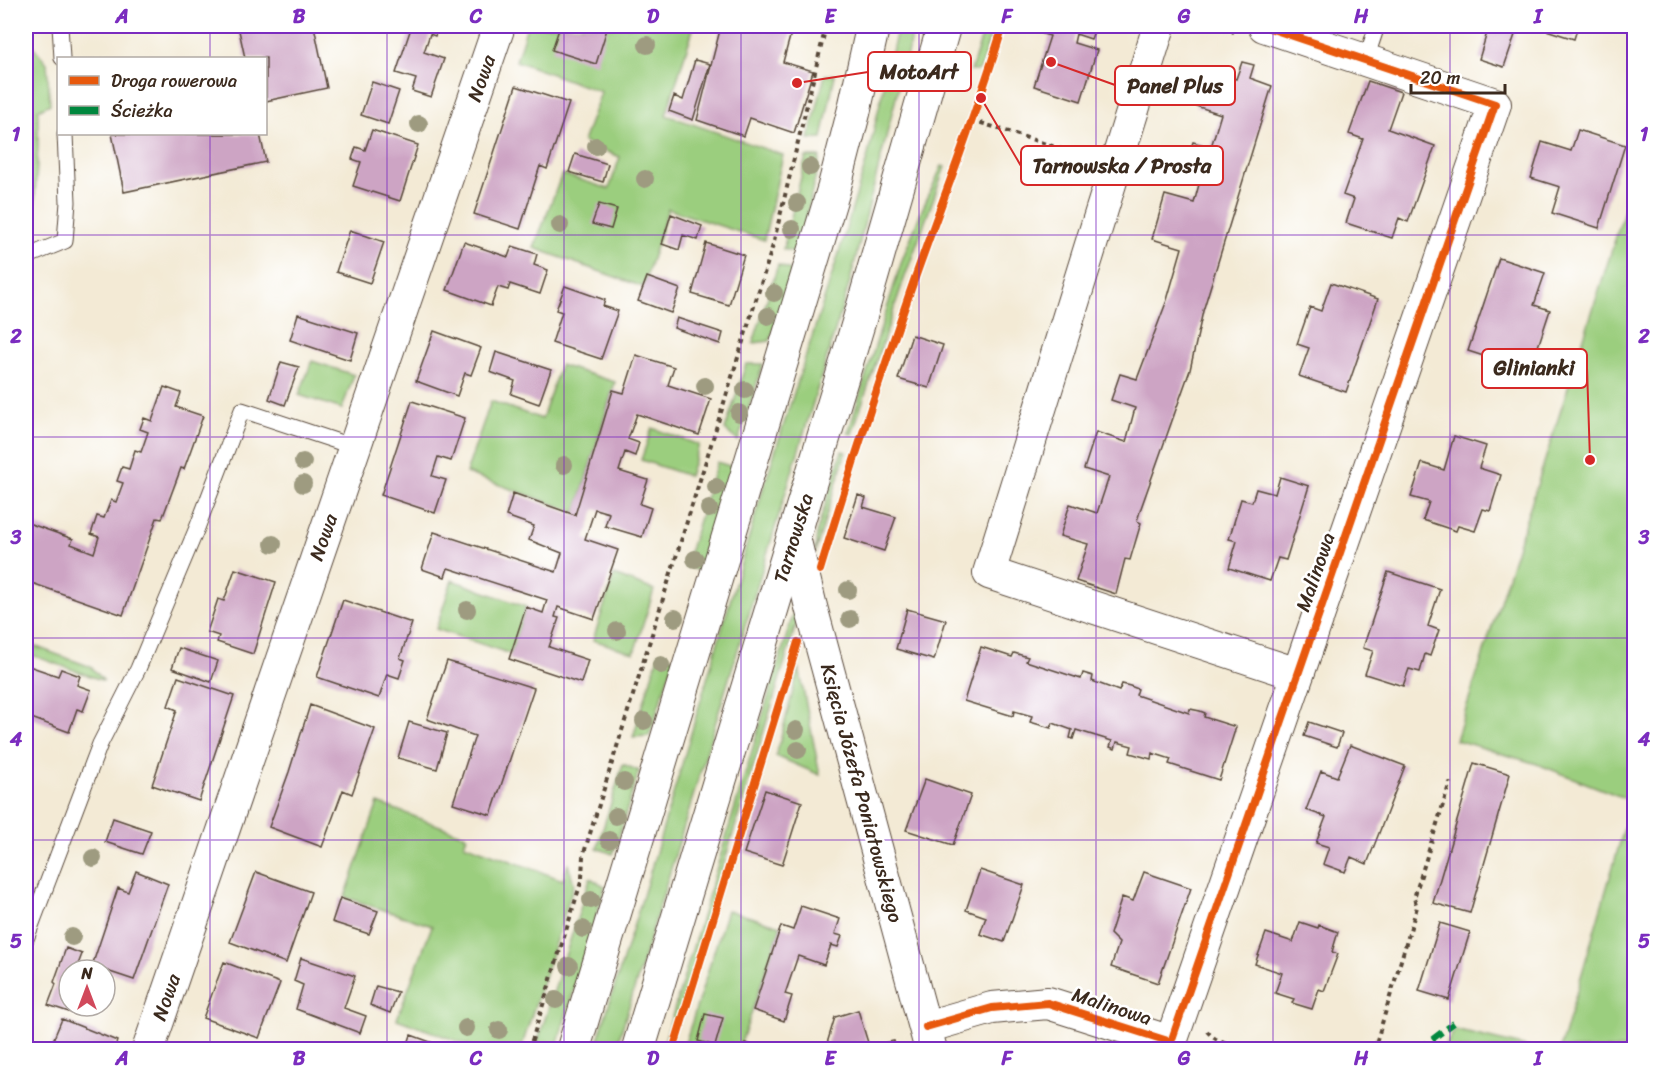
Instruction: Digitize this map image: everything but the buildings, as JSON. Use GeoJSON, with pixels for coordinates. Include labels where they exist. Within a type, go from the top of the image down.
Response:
{"type":"FeatureCollection","features":[{"type":"Feature","properties":{"kind":"main road"},"geometry":{"type":"LineString","coordinates":[[573,1050],[834,188],[873,26]]}},
{"type":"Feature","properties":{"kind":"main road","name":"Tarnowska"},"geometry":{"type":"LineString","coordinates":[[638,1050],[863,310],[944,26]]}},
{"type":"Feature","properties":{"kind":"street","name":"Nowa"},"geometry":{"type":"LineString","coordinates":[[148,1050],[499,26]]}},
{"type":"Feature","properties":{"kind":"street"},"geometry":{"type":"LineString","coordinates":[[1159,26],[989,573],[1297,674]]}},
{"type":"Feature","properties":{"kind":"street","name":"Malinowa"},"geometry":{"type":"LineString","coordinates":[[928,1038],[992,1008],[1048,1003],[1182,1046],[1297,674],[1495,104],[1366,59],[1251,29]]}},
{"type":"Feature","properties":{"kind":"street","name":"Księcia Józefa Poniatowskiego"},"geometry":{"type":"LineString","coordinates":[[794,537],[928,1038]]}},
{"type":"Feature","properties":{"kind":"lane"},"geometry":{"type":"LineString","coordinates":[[60,26],[62,57]]}},
{"type":"Feature","properties":{"kind":"lane"},"geometry":{"type":"LineString","coordinates":[[1366,59],[1377,26]]}},
{"type":"Feature","properties":{"kind":"lane"},"geometry":{"type":"LineString","coordinates":[[26,257],[65,241],[68,202],[65,135]]}},
{"type":"Feature","properties":{"kind":"lane"},"geometry":{"type":"LineString","coordinates":[[26,939],[100,744],[138,669],[197,528],[242,410],[354,447]]}},
{"type":"Feature","properties":{"kind":"path"},"geometry":{"type":"LineString","coordinates":[[529,1050],[582,879],[583,856],[771,253],[826,26]]}},
{"type":"Feature","properties":{"kind":"path"},"geometry":{"type":"LineString","coordinates":[[1215,26],[1251,29]]}},
{"type":"Feature","properties":{"kind":"path"},"geometry":{"type":"LineString","coordinates":[[972,120],[1115,166]]}},
{"type":"Feature","properties":{"kind":"path"},"geometry":{"type":"LineString","coordinates":[[1374,1050],[1417,907],[1414,898],[1450,782]]}},
{"type":"Feature","properties":{"kind":"green space"},"geometry":{"type":"Polygon","coordinates":[[[527,26],[694,26],[666,115],[783,155],[764,240],[668,209],[643,287],[534,248],[562,174],[609,189],[620,157],[583,142],[601,92],[516,61],[527,26]]]}},
{"type":"Feature","properties":{"kind":"green space"},"geometry":{"type":"Polygon","coordinates":[[[898,26],[914,26],[849,285],[616,1049],[595,1049],[646,886],[764,486],[867,159],[898,26]]]}},
{"type":"Feature","properties":{"kind":"green space"},"geometry":{"type":"Polygon","coordinates":[[[985,26],[993,26],[981,67],[976,71],[971,71],[985,26]]]}},
{"type":"Feature","properties":{"kind":"green space"},"geometry":{"type":"Polygon","coordinates":[[[26,38],[47,63],[50,104],[38,110],[33,230],[26,233],[26,38]]]}},
{"type":"Feature","properties":{"kind":"green space"},"geometry":{"type":"Polygon","coordinates":[[[825,75],[835,75],[822,138],[809,139],[825,75]]]}},
{"type":"Feature","properties":{"kind":"green space"},"geometry":{"type":"Polygon","coordinates":[[[806,157],[820,157],[798,253],[783,249],[806,157]]]}},
{"type":"Feature","properties":{"kind":"green space"},"geometry":{"type":"Polygon","coordinates":[[[942,166],[945,167],[852,434],[848,433],[902,260],[942,166]]]}},
{"type":"Feature","properties":{"kind":"green space"},"geometry":{"type":"Polygon","coordinates":[[[1634,180],[1634,1049],[1560,1049],[1632,801],[1537,764],[1456,740],[1634,180]]]}},
{"type":"Feature","properties":{"kind":"green space"},"geometry":{"type":"Polygon","coordinates":[[[778,265],[793,271],[770,341],[753,343],[778,265]]]}},
{"type":"Feature","properties":{"kind":"green space"},"geometry":{"type":"Polygon","coordinates":[[[312,361],[354,375],[342,409],[299,395],[312,361]]]}},
{"type":"Feature","properties":{"kind":"green space"},"geometry":{"type":"Polygon","coordinates":[[[746,364],[763,364],[738,441],[725,430],[746,364]]]}},
{"type":"Feature","properties":{"kind":"green space"},"geometry":{"type":"Polygon","coordinates":[[[560,365],[615,382],[576,512],[466,473],[491,401],[542,419],[560,365]]]}},
{"type":"Feature","properties":{"kind":"green space"},"geometry":{"type":"Polygon","coordinates":[[[652,428],[699,445],[689,476],[641,460],[652,428]]]}},
{"type":"Feature","properties":{"kind":"green space"},"geometry":{"type":"Polygon","coordinates":[[[842,451],[846,452],[815,553],[817,531],[842,451]]]}},
{"type":"Feature","properties":{"kind":"green space"},"geometry":{"type":"Polygon","coordinates":[[[717,462],[733,467],[702,572],[685,566],[717,462]]]}},
{"type":"Feature","properties":{"kind":"green space"},"geometry":{"type":"Polygon","coordinates":[[[614,575],[654,590],[634,653],[593,640],[614,575]]]}},
{"type":"Feature","properties":{"kind":"green space"},"geometry":{"type":"Polygon","coordinates":[[[452,580],[526,607],[511,654],[436,629],[452,580]]]}},
{"type":"Feature","properties":{"kind":"green space"},"geometry":{"type":"Polygon","coordinates":[[[797,601],[801,608],[668,1049],[662,1050],[797,601]]]}},
{"type":"Feature","properties":{"kind":"green space"},"geometry":{"type":"Polygon","coordinates":[[[34,646],[91,667],[104,681],[26,653],[34,646]]]}},
{"type":"Feature","properties":{"kind":"green space"},"geometry":{"type":"Polygon","coordinates":[[[659,653],[674,659],[649,736],[633,737],[659,653]]]}},
{"type":"Feature","properties":{"kind":"green space"},"geometry":{"type":"Polygon","coordinates":[[[799,668],[820,775],[776,756],[799,668]]]}},
{"type":"Feature","properties":{"kind":"green space"},"geometry":{"type":"Polygon","coordinates":[[[623,764],[639,771],[613,854],[597,848],[623,764]]]}},
{"type":"Feature","properties":{"kind":"green space"},"geometry":{"type":"Polygon","coordinates":[[[378,803],[467,836],[464,844],[563,880],[568,864],[574,884],[521,1049],[479,1049],[397,1019],[432,926],[345,897],[378,803]]]}},
{"type":"Feature","properties":{"kind":"green space"},"geometry":{"type":"Polygon","coordinates":[[[590,878],[605,886],[556,1049],[535,1050],[590,878]]]}},
{"type":"Feature","properties":{"kind":"green space"},"geometry":{"type":"Polygon","coordinates":[[[727,910],[781,926],[739,1049],[683,1050],[727,910]]]}},
{"type":"Feature","properties":{"kind":"green space"},"geometry":{"type":"Polygon","coordinates":[[[1455,1030],[1535,1049],[1443,1049],[1455,1030]]]}},
{"type":"Feature","properties":{"kind":"marked path"},"geometry":{"type":"LineString","coordinates":[[1418,1050],[1454,1023]]}},
{"type":"Feature","properties":{"kind":"cycle path"},"geometry":{"type":"LineString","coordinates":[[820,570],[886,361],[970,126],[1003,26]]}},
{"type":"Feature","properties":{"kind":"cycle path"},"geometry":{"type":"LineString","coordinates":[[926,1027],[992,1008],[1048,1003],[1171,1042],[1495,104],[1264,26]]}},
{"type":"Feature","properties":{"kind":"cycle path"},"geometry":{"type":"LineString","coordinates":[[673,1050],[798,642]]}},
{"type":"Feature","properties":{"kind":"place","name":"Panel Plus"},"geometry":{"type":"Point","coordinates":[1051,62]}},
{"type":"Feature","properties":{"kind":"place","name":"MotoArt"},"geometry":{"type":"Point","coordinates":[797,83]}},
{"type":"Feature","properties":{"kind":"place","name":"Tarnowska / Prosta"},"geometry":{"type":"Point","coordinates":[981,98]}},
{"type":"Feature","properties":{"kind":"place","name":"Glinianki"},"geometry":{"type":"Point","coordinates":[1590,460]}}]}
